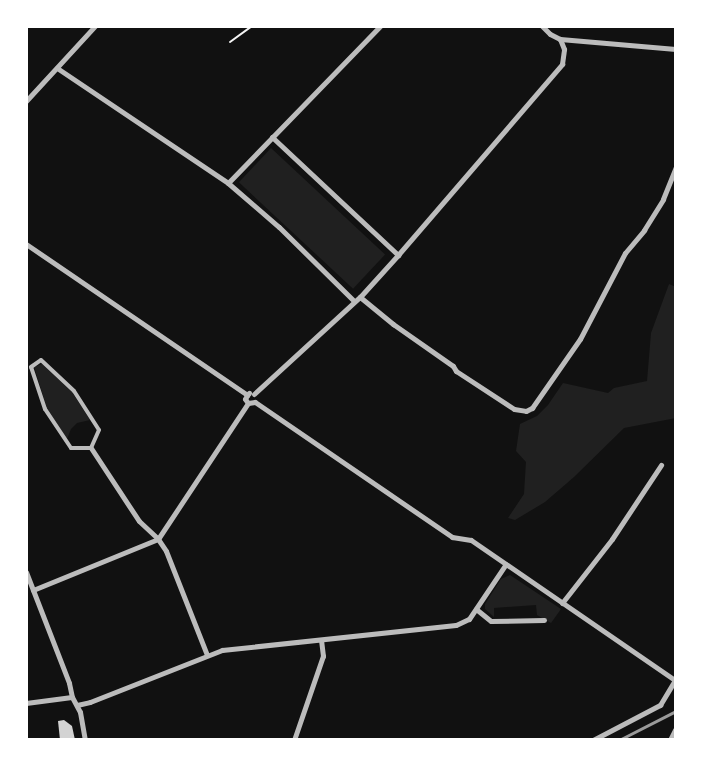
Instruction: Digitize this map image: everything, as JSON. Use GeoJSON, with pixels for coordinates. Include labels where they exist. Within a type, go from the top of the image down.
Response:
{"type":"FeatureCollection","features":[{"type":"Feature","properties":{"kind":"street"},"geometry":{"type":"LineString","coordinates":[[26,101],[94,26]]}},
{"type":"Feature","properties":{"kind":"street"},"geometry":{"type":"LineString","coordinates":[[228,183],[380,26]]}},
{"type":"Feature","properties":{"kind":"street"},"geometry":{"type":"LineString","coordinates":[[542,26],[550,34],[560,39],[676,49]]}},
{"type":"Feature","properties":{"kind":"street"},"geometry":{"type":"LineString","coordinates":[[33,590],[158,539],[251,402],[254,394],[360,297],[562,64],[564,49],[560,39]]}},
{"type":"Feature","properties":{"kind":"street"},"geometry":{"type":"LineString","coordinates":[[57,68],[228,183],[279,228],[354,302]]}},
{"type":"Feature","properties":{"kind":"street"},"geometry":{"type":"LineString","coordinates":[[272,137],[398,255]]}},
{"type":"Feature","properties":{"kind":"street"},"geometry":{"type":"LineString","coordinates":[[360,297],[393,324],[453,366],[456,371],[514,409],[526,411],[532,408],[584,333],[625,253],[644,230],[663,199],[676,168]]}},
{"type":"Feature","properties":{"kind":"street"},"geometry":{"type":"LineString","coordinates":[[26,244],[246,395],[254,394]]}},
{"type":"Feature","properties":{"kind":"street"},"geometry":{"type":"LineString","coordinates":[[41,360],[74,391],[99,430],[91,448],[71,448],[45,409],[31,367],[41,360]]}},
{"type":"Feature","properties":{"kind":"street"},"geometry":{"type":"LineString","coordinates":[[246,395],[245,399],[452,537],[471,540],[675,680],[660,704],[593,740]]}},
{"type":"Feature","properties":{"kind":"street"},"geometry":{"type":"LineString","coordinates":[[91,448],[139,521],[158,539],[166,551],[207,655]]}},
{"type":"Feature","properties":{"kind":"street"},"geometry":{"type":"LineString","coordinates":[[562,603],[612,539],[661,466]]}},
{"type":"Feature","properties":{"kind":"street"},"geometry":{"type":"LineString","coordinates":[[77,705],[90,702],[222,650],[456,626],[469,619],[506,564]]}},
{"type":"Feature","properties":{"kind":"street"},"geometry":{"type":"LineString","coordinates":[[26,572],[69,683],[72,697],[77,705],[85,740]]}},
{"type":"Feature","properties":{"kind":"street"},"geometry":{"type":"LineString","coordinates":[[476,609],[491,621],[544,620]]}},
{"type":"Feature","properties":{"kind":"street"},"geometry":{"type":"LineString","coordinates":[[294,740],[323,656],[321,640]]}},
{"type":"Feature","properties":{"kind":"street"},"geometry":{"type":"LineString","coordinates":[[26,703],[72,697]]}},
{"type":"Feature","properties":{"kind":"street"},"geometry":{"type":"LineString","coordinates":[[671,740],[676,730]]}},
{"type":"Feature","properties":{"kind":"path"},"geometry":{"type":"LineString","coordinates":[[230,42],[252,26]]}},
{"type":"Feature","properties":{"kind":"shaded area"},"geometry":{"type":"Polygon","coordinates":[[[271,148],[385,254],[353,289],[239,182],[271,148]]]}},
{"type":"Feature","properties":{"kind":"shaded area"},"geometry":{"type":"Polygon","coordinates":[[[669,284],[676,287],[676,418],[624,428],[574,477],[545,502],[515,520],[508,518],[524,494],[526,462],[516,451],[520,424],[537,416],[548,405],[563,383],[608,393],[614,388],[647,381],[651,333],[669,284]]]}},
{"type":"Feature","properties":{"kind":"shaded area"},"geometry":{"type":"Polygon","coordinates":[[[42,364],[72,392],[90,420],[77,423],[71,429],[67,439],[47,408],[34,367],[42,364]]]}},
{"type":"Feature","properties":{"kind":"shaded area"},"geometry":{"type":"Polygon","coordinates":[[[510,575],[561,609],[551,623],[537,615],[536,605],[494,608],[494,617],[485,609],[485,604],[501,579],[510,575]]]}},
{"type":"Feature","properties":{"kind":"building"},"geometry":{"type":"Polygon","coordinates":[[[64,720],[72,726],[75,740],[60,740],[58,721],[64,720]]]}},
{"type":"Feature","properties":{"kind":"railway"},"geometry":{"type":"LineString","coordinates":[[619,740],[676,711]]}}]}
